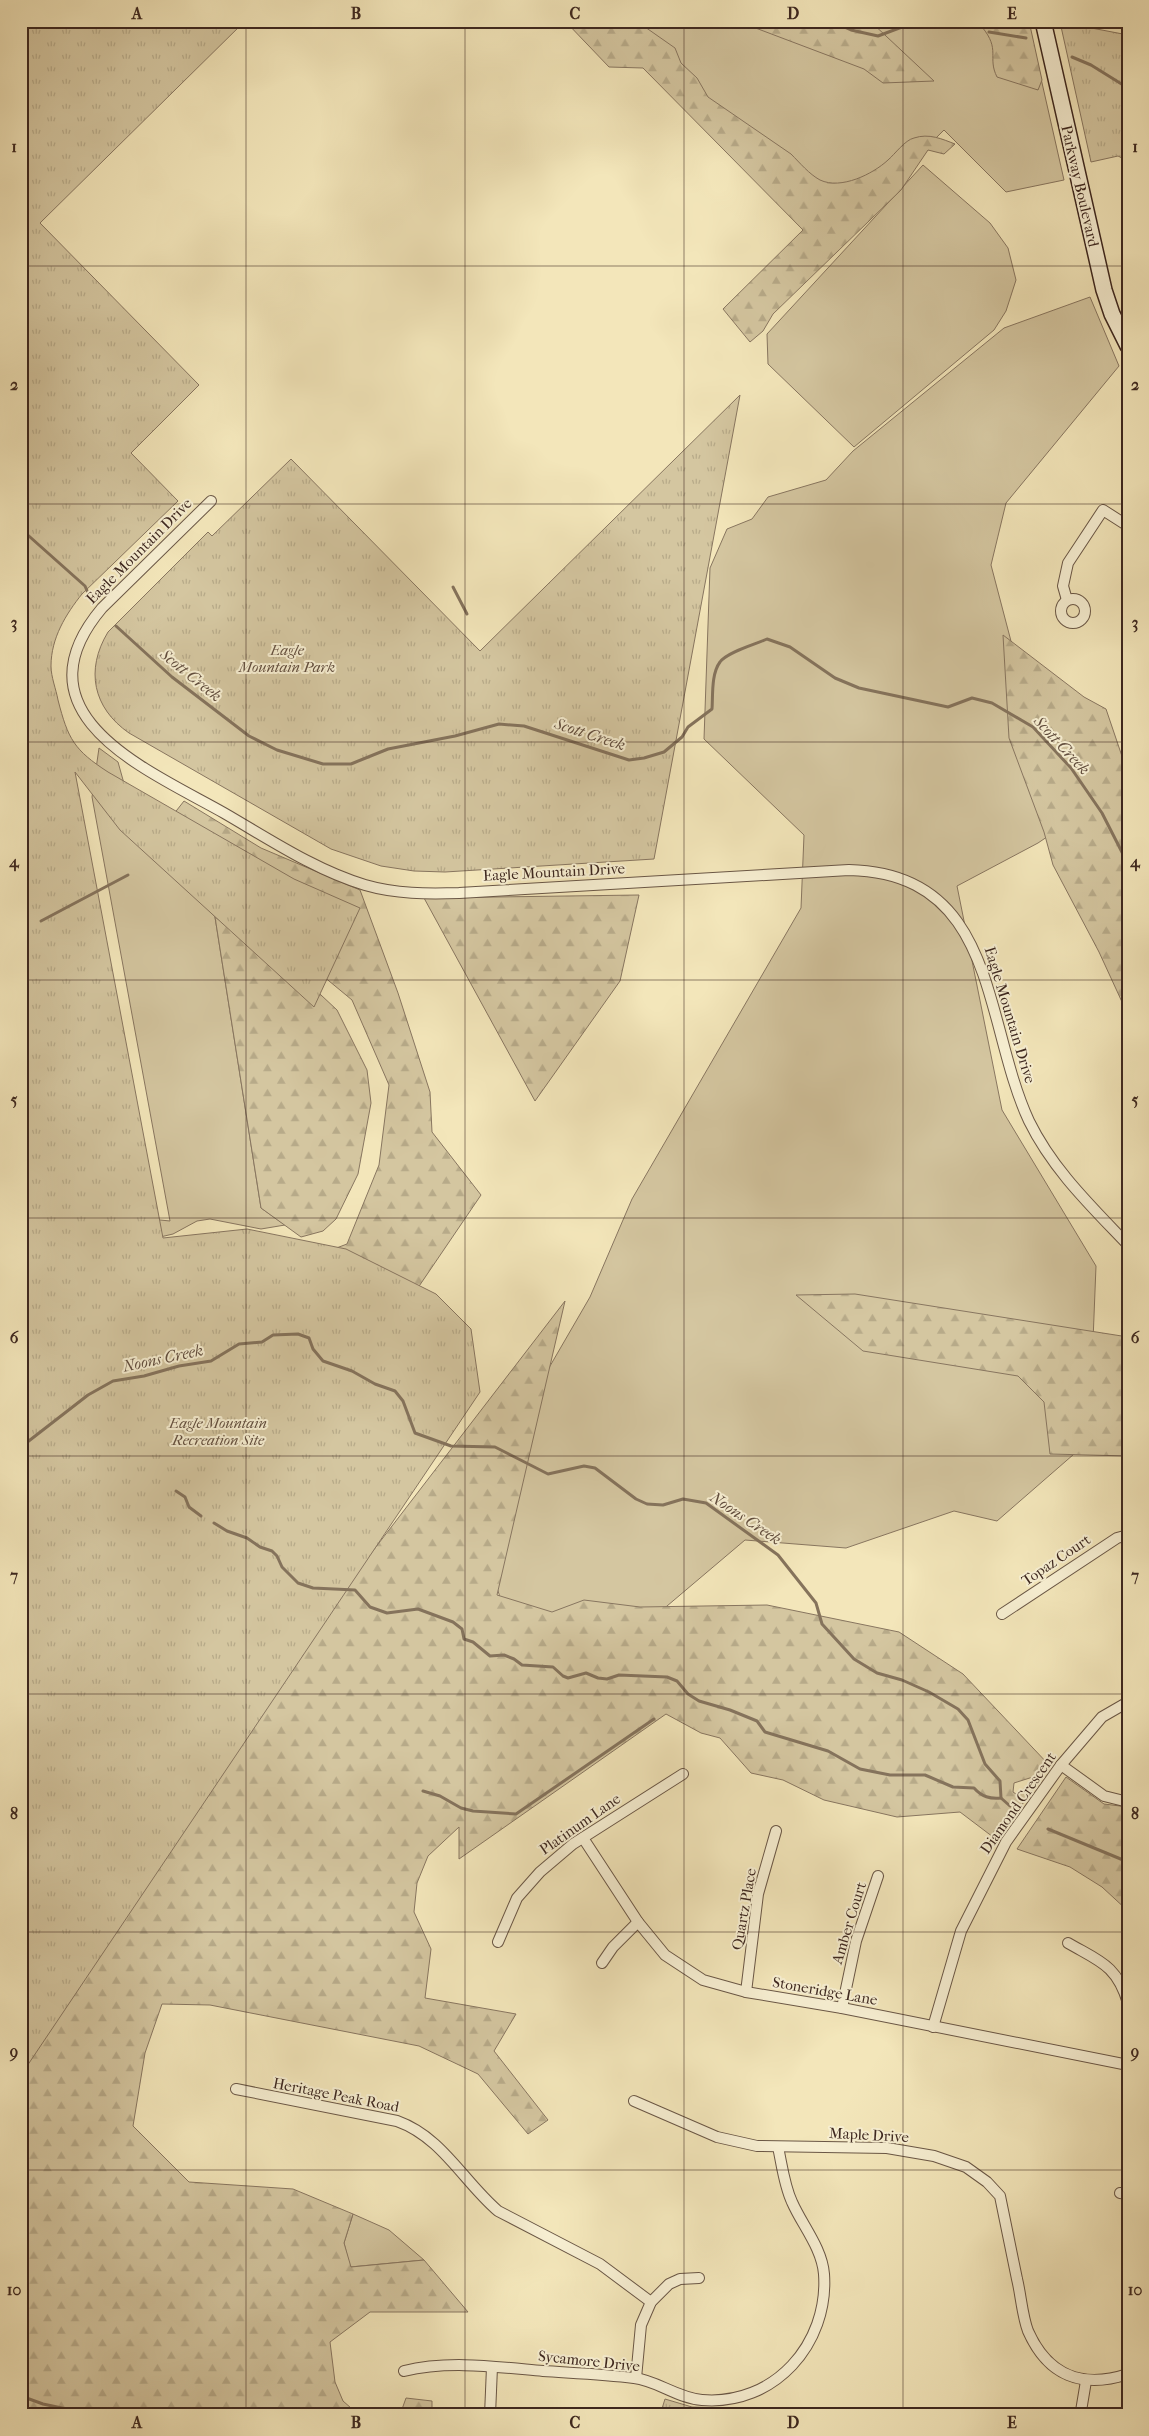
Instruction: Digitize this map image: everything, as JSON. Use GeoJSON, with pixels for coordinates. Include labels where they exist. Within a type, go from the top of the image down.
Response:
{"type":"FeatureCollection","features":[{"type":"Feature","properties":{"kind":"street","name":"Parkway Boulevard"},"geometry":{"type":"LineString","coordinates":[[1043,21],[1104,290],[1112,314],[1128,346]]}},
{"type":"Feature","properties":{"kind":"street","name":"Eagle Mountain Drive"},"geometry":{"type":"LineString","coordinates":[[211,501],[102,608],[89,624],[79,643],[74,670],[76,698],[90,725],[108,743],[144,768],[312,863],[343,877],[383,889],[411,893],[459,893],[848,870],[881,874],[910,884],[942,904],[964,930],[984,974],[1016,1087],[1032,1127],[1067,1180],[1128,1245]]}},
{"type":"Feature","properties":{"kind":"street"},"geometry":{"type":"LineString","coordinates":[[1067,600],[1063,586],[1068,563],[1103,510],[1128,526]]}},
{"type":"Feature","properties":{"kind":"street","name":"Topaz Court"},"geometry":{"type":"LineString","coordinates":[[1002,1614],[1117,1538],[1128,1535]]}},
{"type":"Feature","properties":{"kind":"street","name":"Diamond Crescent"},"geometry":{"type":"LineString","coordinates":[[933,2027],[961,1931],[994,1862],[1061,1765],[1102,1717],[1128,1702]]}},
{"type":"Feature","properties":{"kind":"street"},"geometry":{"type":"LineString","coordinates":[[1061,1765],[1104,1796],[1128,1802]]}},
{"type":"Feature","properties":{"kind":"street","name":"Platinum Lane"},"geometry":{"type":"LineString","coordinates":[[498,1942],[517,1898],[540,1872],[573,1844],[683,1774]]}},
{"type":"Feature","properties":{"kind":"street","name":"Quartz Place"},"geometry":{"type":"LineString","coordinates":[[746,1992],[758,1894],[776,1831]]}},
{"type":"Feature","properties":{"kind":"street","name":"Stoneridge Lane"},"geometry":{"type":"LineString","coordinates":[[583,1838],[638,1922],[665,1956],[703,1980],[746,1992],[842,2008],[1128,2064]]}},
{"type":"Feature","properties":{"kind":"street","name":"Amber Court"},"geometry":{"type":"LineString","coordinates":[[842,2008],[856,1940],[878,1876]]}},
{"type":"Feature","properties":{"kind":"street"},"geometry":{"type":"LineString","coordinates":[[602,1963],[613,1947],[638,1922]]}},
{"type":"Feature","properties":{"kind":"street"},"geometry":{"type":"LineString","coordinates":[[1068,1943],[1111,1968],[1123,1987],[1128,2003]]}},
{"type":"Feature","properties":{"kind":"street","name":"Heritage Peak Road"},"geometry":{"type":"LineString","coordinates":[[236,2089],[409,2126],[435,2143],[487,2202],[498,2211],[594,2261],[612,2272],[651,2302]]}},
{"type":"Feature","properties":{"kind":"street","name":"Maple Drive"},"geometry":{"type":"LineString","coordinates":[[634,2101],[717,2137],[757,2146],[887,2148],[934,2156],[966,2167],[988,2182],[1000,2196],[1028,2329],[1040,2354],[1063,2373],[1086,2381],[1110,2380],[1128,2374]]}},
{"type":"Feature","properties":{"kind":"street","name":"Sycamore Drive"},"geometry":{"type":"LineString","coordinates":[[404,2371],[424,2366],[492,2367],[636,2378],[691,2399],[727,2399],[751,2393],[765,2387],[780,2378],[798,2360],[816,2331],[824,2301],[824,2272],[817,2248],[791,2200],[778,2147]]}},
{"type":"Feature","properties":{"kind":"street"},"geometry":{"type":"LineString","coordinates":[[636,2378],[641,2325],[651,2302],[669,2284],[680,2279],[699,2278]]}},
{"type":"Feature","properties":{"kind":"street"},"geometry":{"type":"LineString","coordinates":[[490,2415],[492,2367]]}},
{"type":"Feature","properties":{"kind":"street"},"geometry":{"type":"LineString","coordinates":[[1081,2411],[1086,2381]]}},
{"type":"Feature","properties":{"kind":"green space","name":"Eagle Mountain Recreation Site"},"geometry":{"type":"Polygon","coordinates":[[[21,21],[245,21],[40,223],[199,385],[131,453],[178,501],[82,594],[60,627],[54,646],[51,670],[65,725],[80,750],[108,772],[294,879],[360,908],[314,1007],[120,830],[75,772],[163,1238],[247,1229],[346,1249],[436,1294],[471,1329],[480,1392],[21,2075],[21,21]]]}},
{"type":"Feature","properties":{"kind":"green space"},"geometry":{"type":"Polygon","coordinates":[[[565,21],[642,21],[645,27],[675,48],[681,63],[697,78],[708,97],[791,154],[816,178],[828,183],[847,182],[865,175],[882,165],[904,144],[914,138],[930,136],[955,144],[944,154],[928,150],[901,190],[773,314],[763,331],[750,342],[723,309],[803,230],[643,68],[609,67],[565,21]]]}},
{"type":"Feature","properties":{"kind":"green space"},"geometry":{"type":"Polygon","coordinates":[[[630,21],[1028,21],[1064,180],[1006,192],[944,130],[839,234],[630,21]]]}},
{"type":"Feature","properties":{"kind":"green space"},"geometry":{"type":"Polygon","coordinates":[[[737,21],[870,21],[934,81],[883,83],[864,69],[737,21]]]}},
{"type":"Feature","properties":{"kind":"green space"},"geometry":{"type":"Polygon","coordinates":[[[984,21],[1029,21],[1042,80],[1038,90],[997,77],[994,70],[991,42],[982,27],[984,21]]]}},
{"type":"Feature","properties":{"kind":"green space"},"geometry":{"type":"Polygon","coordinates":[[[1060,22],[1128,35],[1128,161],[1118,156],[1091,162],[1060,22]]]}},
{"type":"Feature","properties":{"kind":"green space"},"geometry":{"type":"Polygon","coordinates":[[[923,165],[990,223],[1008,248],[1016,280],[1006,311],[994,330],[854,447],[768,364],[767,334],[923,165]]]}},
{"type":"Feature","properties":{"kind":"green space"},"geometry":{"type":"Polygon","coordinates":[[[1090,297],[1119,366],[1006,503],[991,565],[1017,664],[1075,818],[1038,843],[957,886],[1002,1110],[1096,1266],[1089,1441],[997,1521],[954,1511],[846,1548],[745,1540],[641,1628],[512,1634],[487,1557],[528,1404],[590,1297],[632,1199],[801,908],[804,835],[704,739],[710,568],[727,529],[752,519],[768,497],[826,480],[853,451],[1004,328],[1090,297]]]}},
{"type":"Feature","properties":{"kind":"green space","name":"Eagle Mountain Park"},"geometry":{"type":"Polygon","coordinates":[[[740,395],[654,859],[445,872],[414,871],[381,866],[331,849],[129,733],[107,712],[100,700],[95,674],[101,646],[108,632],[208,532],[212,536],[291,459],[480,651],[740,395]]]}},
{"type":"Feature","properties":{"kind":"green space"},"geometry":{"type":"Polygon","coordinates":[[[1003,635],[1084,697],[1106,709],[1128,774],[1128,1015],[1099,952],[1053,865],[1044,832],[1009,738],[1003,635]]]}},
{"type":"Feature","properties":{"kind":"green space"},"geometry":{"type":"Polygon","coordinates":[[[99,748],[118,762],[130,805],[156,852],[215,917],[261,1208],[285,1225],[261,1229],[210,1219],[197,1221],[173,1234],[143,1241],[21,1206],[170,1221],[92,797],[99,748]]]}},
{"type":"Feature","properties":{"kind":"green space"},"geometry":{"type":"Polygon","coordinates":[[[184,801],[261,848],[360,890],[398,993],[430,1092],[432,1132],[481,1195],[21,1872],[310,1258],[347,1244],[379,1165],[389,1085],[352,1000],[184,861],[173,815],[184,801]]]}},
{"type":"Feature","properties":{"kind":"green space"},"geometry":{"type":"Polygon","coordinates":[[[639,895],[620,981],[535,1101],[424,898],[639,895]]]}},
{"type":"Feature","properties":{"kind":"green space"},"geometry":{"type":"Polygon","coordinates":[[[215,917],[305,980],[337,1010],[367,1070],[371,1103],[358,1174],[336,1219],[323,1231],[301,1237],[261,1208],[215,917]]]}},
{"type":"Feature","properties":{"kind":"green space"},"geometry":{"type":"Polygon","coordinates":[[[855,1294],[1128,1337],[1128,1456],[1050,1454],[1044,1402],[1018,1376],[863,1351],[796,1295],[855,1294]]]}},
{"type":"Feature","properties":{"kind":"green space"},"geometry":{"type":"Polygon","coordinates":[[[565,1301],[497,1595],[552,1612],[584,1600],[640,1607],[767,1605],[899,1632],[963,1674],[1050,1766],[1041,1778],[1036,1776],[1014,1783],[1013,1792],[1016,1794],[1031,1784],[1036,1785],[997,1840],[960,1812],[897,1817],[824,1800],[783,1780],[751,1773],[720,1738],[701,1733],[666,1714],[459,1859],[459,1827],[428,1856],[417,1883],[414,1912],[431,1949],[425,1998],[516,2014],[494,2051],[548,2120],[528,2134],[478,2074],[419,2046],[210,2005],[162,2004],[145,2053],[133,2126],[189,2182],[293,2189],[353,2214],[344,2243],[351,2267],[424,2260],[468,2312],[370,2312],[330,2342],[335,2382],[343,2401],[359,2415],[21,2415],[21,2071],[329,1608],[565,1301]]]}},
{"type":"Feature","properties":{"kind":"green space"},"geometry":{"type":"Polygon","coordinates":[[[1066,1777],[1104,1804],[1128,1807],[1128,1911],[1102,1887],[1070,1867],[1017,1849],[1066,1777]]]}},
{"type":"Feature","properties":{"kind":"green space"},"geometry":{"type":"Polygon","coordinates":[[[353,2214],[389,2230],[424,2260],[350,2267],[344,2243],[353,2214]]]}},
{"type":"Feature","properties":{"kind":"green space"},"geometry":{"type":"Polygon","coordinates":[[[406,2398],[432,2401],[432,2415],[397,2415],[401,2412],[406,2398]]]}},
{"type":"Feature","properties":{"kind":"green space"},"geometry":{"type":"Polygon","coordinates":[[[665,2399],[692,2407],[729,2408],[732,2415],[660,2415],[665,2399]]]}},
{"type":"Feature","properties":{"kind":"waterway"},"geometry":{"type":"LineString","coordinates":[[831,21],[851,30],[878,36],[918,21]]}},
{"type":"Feature","properties":{"kind":"waterway"},"geometry":{"type":"LineString","coordinates":[[930,21],[957,26]]}},
{"type":"Feature","properties":{"kind":"waterway"},"geometry":{"type":"LineString","coordinates":[[989,32],[1026,38]]}},
{"type":"Feature","properties":{"kind":"waterway"},"geometry":{"type":"LineString","coordinates":[[21,46],[25,43]]}},
{"type":"Feature","properties":{"kind":"waterway"},"geometry":{"type":"LineString","coordinates":[[1072,57],[1091,65],[1128,88]]}},
{"type":"Feature","properties":{"kind":"waterway","name":"Scott Creek"},"geometry":{"type":"LineString","coordinates":[[21,529],[85,586],[92,602]]}},
{"type":"Feature","properties":{"kind":"waterway"},"geometry":{"type":"LineString","coordinates":[[453,587],[467,614]]}},
{"type":"Feature","properties":{"kind":"waterway","name":"Scott Creek"},"geometry":{"type":"LineString","coordinates":[[116,626],[172,677],[249,736],[277,750],[323,764],[351,764],[388,749],[455,736],[499,724],[524,726],[629,760],[644,758],[664,752],[682,737],[688,727],[712,709],[715,673],[724,658],[767,639],[790,647],[835,678],[859,688],[948,707],[972,698],[992,703],[1033,727],[1071,768],[1102,813],[1128,864]]}},
{"type":"Feature","properties":{"kind":"waterway"},"geometry":{"type":"LineString","coordinates":[[41,921],[128,875]]}},
{"type":"Feature","properties":{"kind":"waterway","name":"Noons Creek"},"geometry":{"type":"LineString","coordinates":[[21,1447],[88,1395],[113,1381],[211,1361],[239,1344],[262,1342],[273,1335],[298,1334],[309,1338],[313,1349],[323,1361],[352,1371],[375,1384],[395,1391],[403,1401],[415,1433],[451,1446],[495,1447],[548,1474],[584,1466],[595,1468],[636,1499],[647,1504],[663,1505],[683,1499],[706,1503],[778,1555],[816,1603],[822,1624],[854,1659],[877,1673],[902,1680],[929,1692],[958,1709],[968,1720],[985,1764],[1000,1781],[1001,1798],[1010,1806]]}},
{"type":"Feature","properties":{"kind":"waterway"},"geometry":{"type":"LineString","coordinates":[[176,1491],[185,1497],[189,1507],[201,1516]]}},
{"type":"Feature","properties":{"kind":"waterway"},"geometry":{"type":"LineString","coordinates":[[214,1523],[227,1531],[247,1538],[260,1547],[272,1551],[277,1556],[282,1567],[298,1583],[313,1588],[355,1590],[370,1607],[387,1613],[418,1609],[453,1622],[462,1629],[464,1639],[473,1642],[490,1656],[504,1655],[522,1665],[553,1667],[568,1678],[586,1673],[598,1678],[607,1679],[619,1675],[667,1677],[677,1681],[688,1694],[699,1701],[730,1710],[757,1721],[765,1732],[828,1751],[860,1769],[890,1775],[925,1775],[953,1787],[974,1788],[986,1797],[1001,1798]]}},
{"type":"Feature","properties":{"kind":"waterway"},"geometry":{"type":"LineString","coordinates":[[423,1791],[440,1796],[461,1808],[473,1811],[516,1814],[654,1719]]}},
{"type":"Feature","properties":{"kind":"waterway","name":"Noons Creek"},"geometry":{"type":"LineString","coordinates":[[1048,1829],[1128,1862]]}},
{"type":"Feature","properties":{"kind":"waterway"},"geometry":{"type":"LineString","coordinates":[[21,2396],[43,2404],[95,2415]]}}]}
